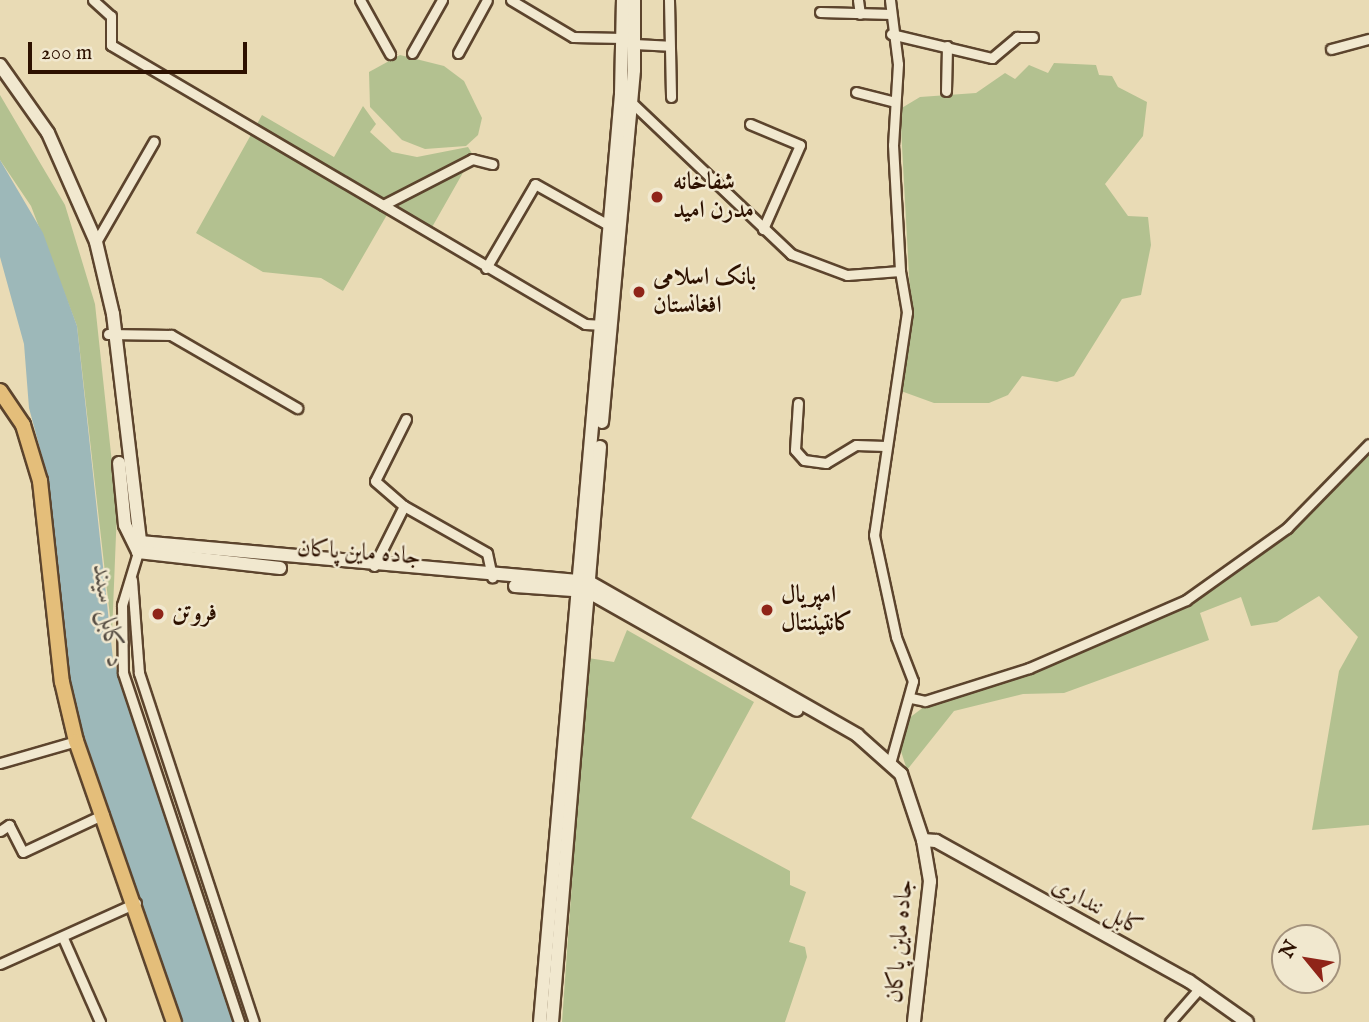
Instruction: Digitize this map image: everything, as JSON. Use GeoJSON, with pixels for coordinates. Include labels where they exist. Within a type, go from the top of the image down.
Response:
{"type":"FeatureCollection","features":[{"type":"Feature","properties":{"kind":"main road"},"geometry":{"type":"LineString","coordinates":[[540,1022],[606,325],[631,102],[629,41],[624,0]]}},
{"type":"Feature","properties":{"kind":"main road"},"geometry":{"type":"LineString","coordinates":[[606,325],[610,226],[634,0]]}},
{"type":"Feature","properties":{"kind":"main road"},"geometry":{"type":"LineString","coordinates":[[0,65],[48,133],[96,242],[112,333],[139,547],[583,586]]}},
{"type":"Feature","properties":{"kind":"main road"},"geometry":{"type":"LineString","coordinates":[[0,79],[59,172],[99,281],[112,333]]}},
{"type":"Feature","properties":{"kind":"main road"},"geometry":{"type":"LineString","coordinates":[[0,391],[23,425],[40,481],[62,682],[76,741],[136,903],[174,1022]]}},
{"type":"Feature","properties":{"kind":"main road","name":"جاده ماین پاکان"},"geometry":{"type":"LineString","coordinates":[[139,547],[583,586],[891,760],[923,841],[930,881],[914,1022]]}},
{"type":"Feature","properties":{"kind":"main road"},"geometry":{"type":"LineString","coordinates":[[552,1022],[583,586]]}},
{"type":"Feature","properties":{"kind":"main road","name":"کابل ننداری"},"geometry":{"type":"LineString","coordinates":[[923,841],[936,841],[1199,989],[1247,1022]]}},
{"type":"Feature","properties":{"kind":"street"},"geometry":{"type":"LineString","coordinates":[[93,0],[111,16],[111,45],[486,268],[585,324],[606,325]]}},
{"type":"Feature","properties":{"kind":"street"},"geometry":{"type":"LineString","coordinates":[[360,0],[390,54]]}},
{"type":"Feature","properties":{"kind":"street"},"geometry":{"type":"LineString","coordinates":[[412,53],[442,0]]}},
{"type":"Feature","properties":{"kind":"street"},"geometry":{"type":"LineString","coordinates":[[458,54],[487,0]]}},
{"type":"Feature","properties":{"kind":"street"},"geometry":{"type":"LineString","coordinates":[[511,0],[573,37],[669,46]]}},
{"type":"Feature","properties":{"kind":"street"},"geometry":{"type":"LineString","coordinates":[[669,0],[671,97]]}},
{"type":"Feature","properties":{"kind":"street"},"geometry":{"type":"LineString","coordinates":[[858,0],[860,14]]}},
{"type":"Feature","properties":{"kind":"street"},"geometry":{"type":"LineString","coordinates":[[890,0],[891,34],[898,64],[895,102],[900,271],[907,312],[885,446],[874,535],[896,637],[913,681],[911,698],[896,724],[891,760]]}},
{"type":"Feature","properties":{"kind":"street"},"geometry":{"type":"LineString","coordinates":[[820,12],[891,13]]}},
{"type":"Feature","properties":{"kind":"street"},"geometry":{"type":"LineString","coordinates":[[891,34],[992,58],[1017,37],[1033,37]]}},
{"type":"Feature","properties":{"kind":"street"},"geometry":{"type":"LineString","coordinates":[[1331,49],[1369,39]]}},
{"type":"Feature","properties":{"kind":"street"},"geometry":{"type":"LineString","coordinates":[[946,91],[947,46]]}},
{"type":"Feature","properties":{"kind":"street"},"geometry":{"type":"LineString","coordinates":[[856,92],[895,102]]}},
{"type":"Feature","properties":{"kind":"street"},"geometry":{"type":"LineString","coordinates":[[631,102],[791,254],[847,275],[900,271]]}},
{"type":"Feature","properties":{"kind":"street"},"geometry":{"type":"LineString","coordinates":[[750,124],[800,145],[762,229]]}},
{"type":"Feature","properties":{"kind":"street"},"geometry":{"type":"LineString","coordinates":[[96,242],[155,141]]}},
{"type":"Feature","properties":{"kind":"street"},"geometry":{"type":"LineString","coordinates":[[383,205],[472,159],[492,164]]}},
{"type":"Feature","properties":{"kind":"street"},"geometry":{"type":"LineString","coordinates":[[486,268],[535,184],[610,226]]}},
{"type":"Feature","properties":{"kind":"street"},"geometry":{"type":"LineString","coordinates":[[112,333],[171,335],[298,408]]}},
{"type":"Feature","properties":{"kind":"street"},"geometry":{"type":"LineString","coordinates":[[798,403],[795,450],[804,460],[826,463],[856,445],[885,446]]}},
{"type":"Feature","properties":{"kind":"street"},"geometry":{"type":"LineString","coordinates":[[406,419],[375,481],[404,506],[487,553],[492,577]]}},
{"type":"Feature","properties":{"kind":"street"},"geometry":{"type":"LineString","coordinates":[[911,698],[925,701],[1029,668],[1186,600],[1287,528],[1369,444]]}},
{"type":"Feature","properties":{"kind":"street"},"geometry":{"type":"LineString","coordinates":[[374,567],[404,506]]}},
{"type":"Feature","properties":{"kind":"street"},"geometry":{"type":"LineString","coordinates":[[139,547],[132,580],[122,605],[123,673],[239,1022]]}},
{"type":"Feature","properties":{"kind":"street"},"geometry":{"type":"LineString","coordinates":[[132,580],[139,673],[254,1022]]}},
{"type":"Feature","properties":{"kind":"street"},"geometry":{"type":"LineString","coordinates":[[0,764],[76,741]]}},
{"type":"Feature","properties":{"kind":"street"},"geometry":{"type":"LineString","coordinates":[[0,831],[9,825],[23,852],[104,814]]}},
{"type":"Feature","properties":{"kind":"street"},"geometry":{"type":"LineString","coordinates":[[0,964],[136,903]]}},
{"type":"Feature","properties":{"kind":"street"},"geometry":{"type":"LineString","coordinates":[[62,938],[100,1022]]}},
{"type":"Feature","properties":{"kind":"street"},"geometry":{"type":"LineString","coordinates":[[1170,1022],[1199,989]]}},
{"type":"Feature","properties":{"kind":"green space"},"geometry":{"type":"Polygon","coordinates":[[[400,55],[444,66],[464,81],[482,118],[478,135],[466,146],[425,149],[402,140],[370,107],[369,72],[400,55]]]}},
{"type":"Feature","properties":{"kind":"green space"},"geometry":{"type":"Polygon","coordinates":[[[1054,63],[1096,65],[1099,75],[1112,76],[1118,87],[1147,102],[1143,136],[1105,184],[1128,216],[1148,217],[1151,245],[1141,295],[1122,299],[1074,376],[1057,382],[1022,376],[1008,395],[989,403],[934,403],[901,391],[911,312],[900,109],[920,97],[976,93],[1005,73],[1015,79],[1029,65],[1048,73],[1054,63]]]}},
{"type":"Feature","properties":{"kind":"green space"},"geometry":{"type":"Polygon","coordinates":[[[0,95],[65,205],[95,304],[117,510],[112,634],[77,326],[31,206],[0,160],[0,95]]]}},
{"type":"Feature","properties":{"kind":"green space"},"geometry":{"type":"Polygon","coordinates":[[[363,106],[376,124],[370,132],[392,152],[417,157],[468,147],[473,155],[427,236],[388,213],[343,291],[321,278],[263,272],[196,233],[262,115],[334,157],[363,106]]]}},
{"type":"Feature","properties":{"kind":"green space"},"geometry":{"type":"Polygon","coordinates":[[[1369,451],[1369,825],[1312,830],[1339,671],[1358,637],[1319,596],[1277,622],[1251,626],[1241,597],[1200,613],[1209,640],[1064,693],[1023,694],[954,711],[907,770],[899,745],[904,722],[925,706],[1031,672],[1189,604],[1290,531],[1369,451]]]}},
{"type":"Feature","properties":{"kind":"green space"},"geometry":{"type":"Polygon","coordinates":[[[627,630],[754,702],[691,818],[790,871],[790,885],[806,892],[789,942],[805,947],[807,957],[785,1022],[562,1022],[588,658],[614,662],[627,630]]]}},
{"type":"Feature","properties":{"kind":"water","name":"د کابل سيند"},"geometry":{"type":"Polygon","coordinates":[[[0,160],[43,233],[77,326],[113,659],[235,1022],[183,1022],[72,701],[46,471],[29,408],[24,344],[0,257],[0,160]]]}},
{"type":"Feature","properties":{"kind":"place","name":"شفاخانه مدرن امید"},"geometry":{"type":"Point","coordinates":[657,197]}},
{"type":"Feature","properties":{"kind":"place","name":"بانک اسلامی افغانستان"},"geometry":{"type":"Point","coordinates":[639,292]}},
{"type":"Feature","properties":{"kind":"place","name":"امپریال کانتیننتال"},"geometry":{"type":"Point","coordinates":[767,610]}},
{"type":"Feature","properties":{"kind":"place","name":"فروتن"},"geometry":{"type":"Point","coordinates":[158,614]}}]}
